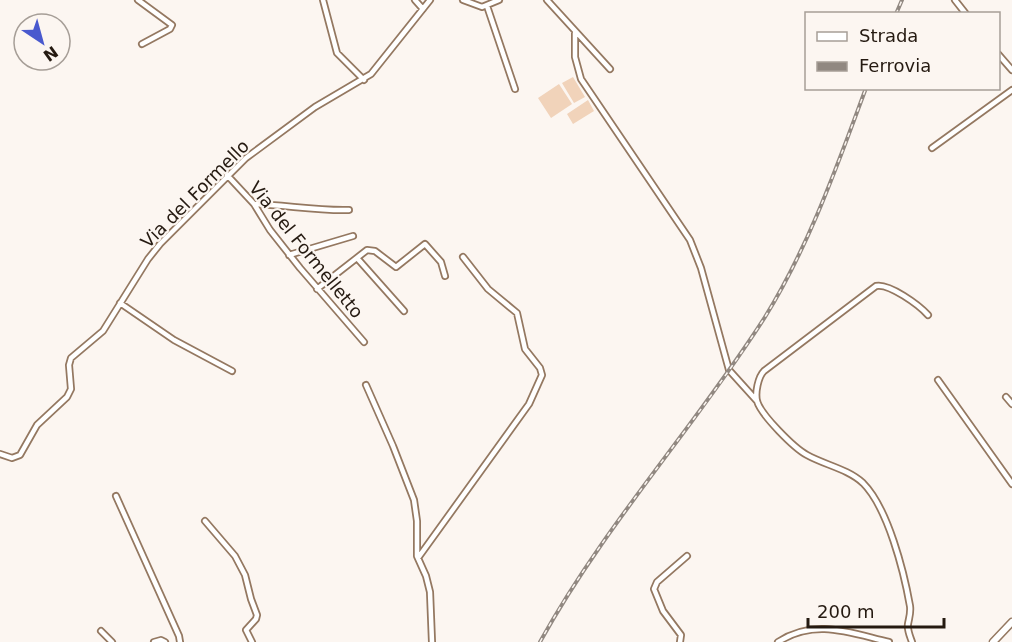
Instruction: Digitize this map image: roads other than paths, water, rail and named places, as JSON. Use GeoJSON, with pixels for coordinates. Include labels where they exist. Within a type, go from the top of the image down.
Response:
{"type":"FeatureCollection","features":[{"type":"Feature","properties":{"kind":"main road"},"geometry":{"type":"LineString","coordinates":[[993,642],[1012,622]]}},
{"type":"Feature","properties":{"kind":"street"},"geometry":{"type":"LineString","coordinates":[[138,0],[172,25],[170,29],[142,44]]}},
{"type":"Feature","properties":{"kind":"street"},"geometry":{"type":"LineString","coordinates":[[323,0],[337,53],[363,80]]}},
{"type":"Feature","properties":{"kind":"street"},"geometry":{"type":"LineString","coordinates":[[415,0],[423,9]]}},
{"type":"Feature","properties":{"kind":"street","name":"Via del Formello"},"geometry":{"type":"LineString","coordinates":[[0,454],[12,458],[22,454],[38,423],[67,397],[71,389],[69,365],[72,358],[102,332],[154,250],[248,156],[315,107],[363,80],[377,68],[430,0]]}},
{"type":"Feature","properties":{"kind":"street"},"geometry":{"type":"LineString","coordinates":[[463,0],[479,6],[487,6],[500,0]]}},
{"type":"Feature","properties":{"kind":"street"},"geometry":{"type":"LineString","coordinates":[[547,0],[609,69]]}},
{"type":"Feature","properties":{"kind":"street"},"geometry":{"type":"LineString","coordinates":[[487,6],[515,89]]}},
{"type":"Feature","properties":{"kind":"street"},"geometry":{"type":"LineString","coordinates":[[575,33],[576,60],[580,77],[691,243],[701,268],[728,369],[793,445],[808,456],[855,477],[865,485],[874,498],[895,546],[910,609],[908,626],[912,642]]}},
{"type":"Feature","properties":{"kind":"street"},"geometry":{"type":"LineString","coordinates":[[1000,55],[1012,70]]}},
{"type":"Feature","properties":{"kind":"street"},"geometry":{"type":"LineString","coordinates":[[932,148],[1012,90]]}},
{"type":"Feature","properties":{"kind":"street","name":"Via del Formelletto"},"geometry":{"type":"LineString","coordinates":[[227,175],[254,204],[289,255],[364,342]]}},
{"type":"Feature","properties":{"kind":"street"},"geometry":{"type":"LineString","coordinates":[[254,204],[349,210]]}},
{"type":"Feature","properties":{"kind":"street"},"geometry":{"type":"LineString","coordinates":[[289,255],[353,236]]}},
{"type":"Feature","properties":{"kind":"street"},"geometry":{"type":"LineString","coordinates":[[317,288],[372,249],[392,266],[397,267],[425,244],[440,260],[446,276]]}},
{"type":"Feature","properties":{"kind":"street"},"geometry":{"type":"LineString","coordinates":[[418,558],[529,404],[542,375],[541,369],[525,349],[516,311],[488,289],[463,257]]}},
{"type":"Feature","properties":{"kind":"street"},"geometry":{"type":"LineString","coordinates":[[357,258],[404,311]]}},
{"type":"Feature","properties":{"kind":"street"},"geometry":{"type":"LineString","coordinates":[[757,401],[759,379],[764,371],[876,286],[886,286],[916,303],[928,315]]}},
{"type":"Feature","properties":{"kind":"street"},"geometry":{"type":"LineString","coordinates":[[120,303],[174,340],[232,370]]}},
{"type":"Feature","properties":{"kind":"street"},"geometry":{"type":"LineString","coordinates":[[938,380],[1012,484]]}},
{"type":"Feature","properties":{"kind":"street"},"geometry":{"type":"LineString","coordinates":[[366,386],[412,494],[417,521],[418,558],[429,589],[432,642]]}},
{"type":"Feature","properties":{"kind":"street"},"geometry":{"type":"LineString","coordinates":[[1006,397],[1012,404]]}},
{"type":"Feature","properties":{"kind":"street"},"geometry":{"type":"LineString","coordinates":[[116,496],[180,642]]}},
{"type":"Feature","properties":{"kind":"street"},"geometry":{"type":"LineString","coordinates":[[205,521],[233,554],[245,574],[257,615],[256,620],[246,630],[252,642]]}},
{"type":"Feature","properties":{"kind":"street"},"geometry":{"type":"LineString","coordinates":[[680,642],[680,634],[663,611],[654,588],[657,582],[687,556]]}},
{"type":"Feature","properties":{"kind":"street"},"geometry":{"type":"LineString","coordinates":[[778,642],[798,632],[813,628],[838,630],[889,642]]}},
{"type":"Feature","properties":{"kind":"street"},"geometry":{"type":"LineString","coordinates":[[101,631],[112,642]]}},
{"type":"Feature","properties":{"kind":"street"},"geometry":{"type":"LineString","coordinates":[[154,642],[160,640],[165,642]]}},
{"type":"Feature","properties":{"kind":"railway"},"geometry":{"type":"LineString","coordinates":[[897,12],[902,0]]}},
{"type":"Feature","properties":{"kind":"railway"},"geometry":{"type":"LineString","coordinates":[[540,642],[592,558],[738,358],[781,290],[809,234],[865,90]]}}]}
